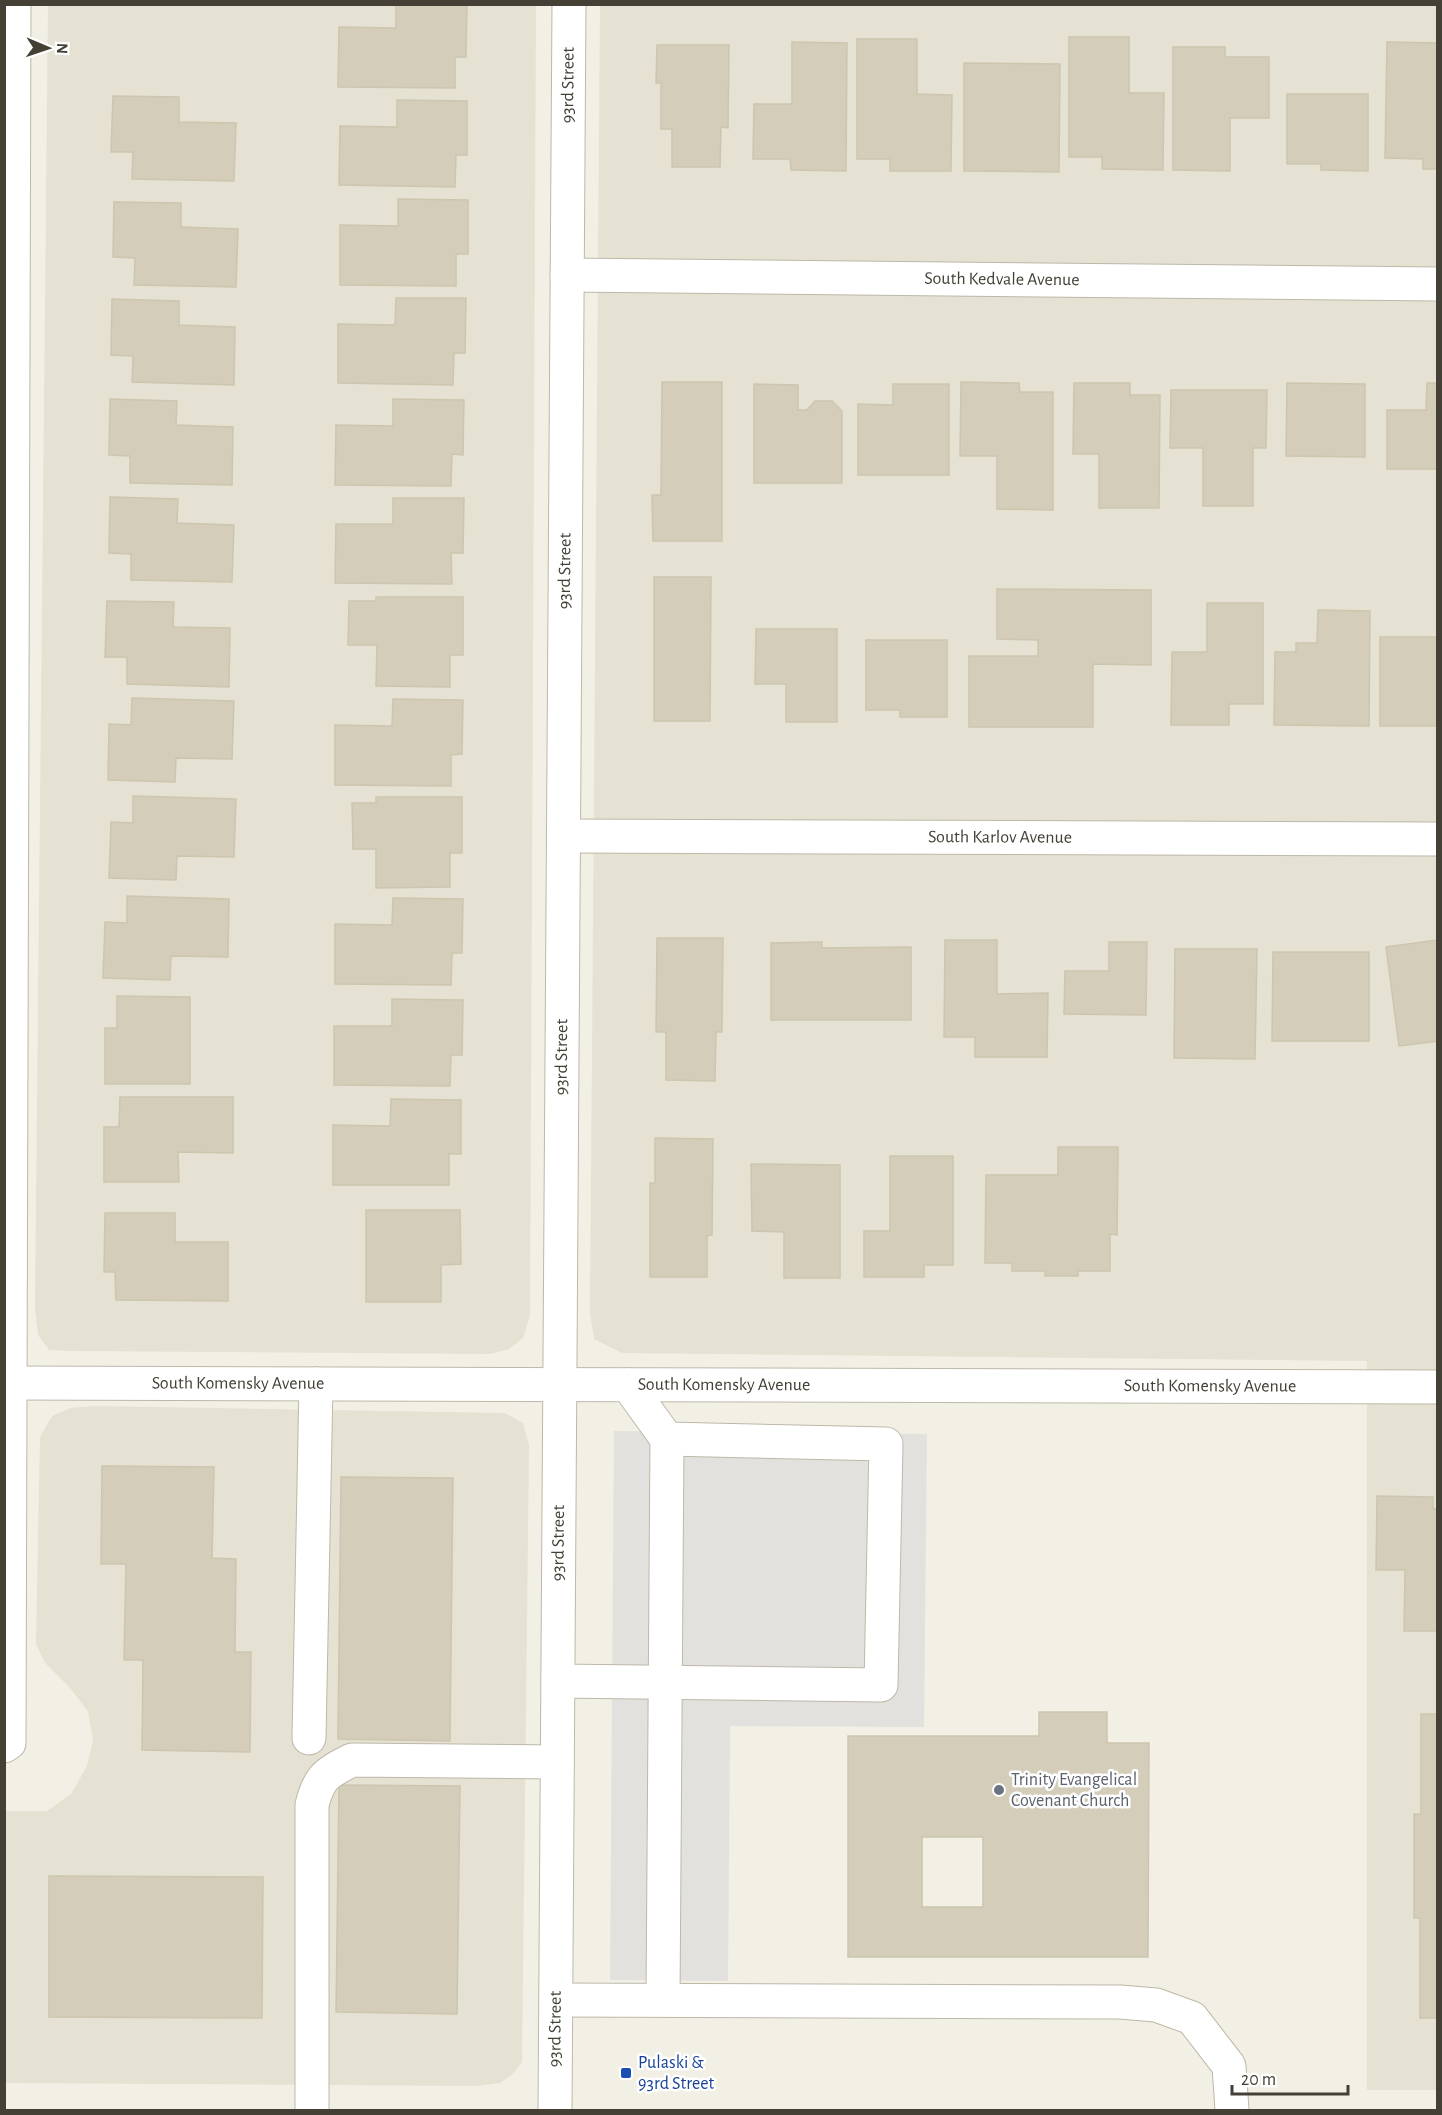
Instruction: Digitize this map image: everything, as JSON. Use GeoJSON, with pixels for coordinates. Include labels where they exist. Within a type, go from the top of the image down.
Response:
{"type":"FeatureCollection","features":[{"type":"Feature","properties":{"kind":"street"},"geometry":{"type":"LineString","coordinates":[[7,1745],[14,4]]}},
{"type":"Feature","properties":{"kind":"street","name":"93rd Street"},"geometry":{"type":"LineString","coordinates":[[555,2110],[569,4]]}},
{"type":"Feature","properties":{"kind":"street","name":"South Kedvale Avenue"},"geometry":{"type":"LineString","coordinates":[[567,275],[1437,284]]}},
{"type":"Feature","properties":{"kind":"street","name":"South Karlov Avenue"},"geometry":{"type":"LineString","coordinates":[[564,836],[1437,839]]}},
{"type":"Feature","properties":{"kind":"street","name":"South Komensky Avenue"},"geometry":{"type":"LineString","coordinates":[[10,1383],[1437,1387]]}},
{"type":"Feature","properties":{"kind":"street"},"geometry":{"type":"LineString","coordinates":[[309,1738],[316,1384]]}},
{"type":"Feature","properties":{"kind":"street"},"geometry":{"type":"LineString","coordinates":[[628,1385],[667,1439],[663,2000]]}},
{"type":"Feature","properties":{"kind":"street"},"geometry":{"type":"LineString","coordinates":[[558,1681],[881,1685],[885,1444],[667,1439]]}},
{"type":"Feature","properties":{"kind":"street"},"geometry":{"type":"LineString","coordinates":[[312,2110],[312,1805],[318,1784],[333,1769],[352,1760],[557,1762]]}},
{"type":"Feature","properties":{"kind":"street"},"geometry":{"type":"LineString","coordinates":[[556,2000],[1108,2002],[1156,2005],[1192,2018],[1228,2066],[1233,2110]]}},
{"type":"Feature","properties":{"kind":"shaded area"},"geometry":{"type":"Polygon","coordinates":[[[48,5],[536,5],[530,1316],[523,1338],[509,1349],[490,1354],[71,1351],[49,1350],[38,1335],[35,1308],[48,5]]]}},
{"type":"Feature","properties":{"kind":"shaded area"},"geometry":{"type":"Polygon","coordinates":[[[600,5],[1437,5],[1437,2090],[1367,2090],[1367,1361],[622,1353],[594,1339],[590,1313],[600,5]]]}},
{"type":"Feature","properties":{"kind":"shaded area"},"geometry":{"type":"Polygon","coordinates":[[[95,1406],[505,1413],[523,1423],[529,1445],[522,2062],[512,2075],[500,2083],[477,2086],[5,2083],[4,1811],[47,1811],[71,1794],[87,1766],[93,1740],[88,1711],[69,1687],[45,1663],[36,1644],[40,1437],[52,1416],[70,1408],[95,1406]]]}},
{"type":"Feature","properties":{"kind":"shaded area"},"geometry":{"type":"Polygon","coordinates":[[[614,1431],[927,1434],[924,1727],[730,1726],[728,1981],[610,1980],[614,1431]]]}},
{"type":"Feature","properties":{"kind":"building"},"geometry":{"type":"Polygon","coordinates":[[[396,4],[467,4],[466,57],[455,57],[455,88],[338,87],[339,27],[396,28],[396,4]]]}},
{"type":"Feature","properties":{"kind":"building"},"geometry":{"type":"Polygon","coordinates":[[[1069,37],[1129,37],[1129,93],[1164,93],[1163,170],[1102,169],[1102,157],[1069,157],[1069,37]]]}},
{"type":"Feature","properties":{"kind":"building"},"geometry":{"type":"Polygon","coordinates":[[[857,39],[917,39],[917,94],[952,95],[951,171],[890,171],[890,159],[857,159],[857,39]]]}},
{"type":"Feature","properties":{"kind":"building"},"geometry":{"type":"Polygon","coordinates":[[[792,42],[847,43],[846,171],[791,170],[790,159],[753,159],[754,104],[792,104],[792,42]]]}},
{"type":"Feature","properties":{"kind":"building"},"geometry":{"type":"Polygon","coordinates":[[[1387,42],[1438,43],[1438,169],[1423,169],[1423,159],[1385,158],[1387,42]]]}},
{"type":"Feature","properties":{"kind":"building"},"geometry":{"type":"Polygon","coordinates":[[[657,45],[729,45],[728,128],[721,127],[720,167],[672,167],[672,129],[661,129],[661,83],[656,83],[657,45]]]}},
{"type":"Feature","properties":{"kind":"building"},"geometry":{"type":"Polygon","coordinates":[[[1173,47],[1225,47],[1225,57],[1269,57],[1269,118],[1230,118],[1230,171],[1173,170],[1173,47]]]}},
{"type":"Feature","properties":{"kind":"building"},"geometry":{"type":"Polygon","coordinates":[[[964,63],[1060,64],[1059,172],[964,171],[964,63]]]}},
{"type":"Feature","properties":{"kind":"building"},"geometry":{"type":"Polygon","coordinates":[[[1287,94],[1368,94],[1368,171],[1321,170],[1321,164],[1287,164],[1287,94]]]}},
{"type":"Feature","properties":{"kind":"building"},"geometry":{"type":"Polygon","coordinates":[[[113,96],[179,97],[179,122],[236,123],[234,181],[132,179],[133,152],[111,152],[113,96]]]}},
{"type":"Feature","properties":{"kind":"building"},"geometry":{"type":"Polygon","coordinates":[[[397,100],[467,101],[467,155],[456,155],[455,187],[339,185],[340,126],[397,127],[397,100]]]}},
{"type":"Feature","properties":{"kind":"building"},"geometry":{"type":"Polygon","coordinates":[[[398,199],[468,200],[468,254],[456,254],[456,286],[340,285],[340,225],[398,226],[398,199]]]}},
{"type":"Feature","properties":{"kind":"building"},"geometry":{"type":"Polygon","coordinates":[[[114,202],[181,203],[181,227],[238,229],[236,287],[134,285],[135,258],[113,257],[114,202]]]}},
{"type":"Feature","properties":{"kind":"building"},"geometry":{"type":"Polygon","coordinates":[[[396,298],[466,298],[465,353],[454,353],[453,385],[338,383],[338,324],[395,325],[396,298]]]}},
{"type":"Feature","properties":{"kind":"building"},"geometry":{"type":"Polygon","coordinates":[[[112,299],[179,301],[179,325],[235,327],[234,385],[132,382],[133,356],[111,355],[112,299]]]}},
{"type":"Feature","properties":{"kind":"building"},"geometry":{"type":"Polygon","coordinates":[[[662,382],[722,382],[722,541],[653,541],[652,495],[661,495],[662,382]]]}},
{"type":"Feature","properties":{"kind":"building"},"geometry":{"type":"Polygon","coordinates":[[[961,382],[1019,383],[1020,392],[1053,392],[1053,510],[997,509],[997,456],[960,456],[961,382]]]}},
{"type":"Feature","properties":{"kind":"building"},"geometry":{"type":"Polygon","coordinates":[[[1074,383],[1130,383],[1130,395],[1160,395],[1159,508],[1099,508],[1099,454],[1073,454],[1074,383]]]}},
{"type":"Feature","properties":{"kind":"building"},"geometry":{"type":"Polygon","coordinates":[[[1287,383],[1365,384],[1365,457],[1286,456],[1287,383]]]}},
{"type":"Feature","properties":{"kind":"building"},"geometry":{"type":"Polygon","coordinates":[[[1427,383],[1438,383],[1438,469],[1387,469],[1387,410],[1426,410],[1427,383]]]}},
{"type":"Feature","properties":{"kind":"building"},"geometry":{"type":"Polygon","coordinates":[[[754,384],[798,385],[798,410],[807,410],[815,401],[832,401],[842,411],[842,483],[754,483],[754,384]]]}},
{"type":"Feature","properties":{"kind":"building"},"geometry":{"type":"Polygon","coordinates":[[[893,384],[949,384],[949,475],[858,475],[858,404],[893,405],[893,384]]]}},
{"type":"Feature","properties":{"kind":"building"},"geometry":{"type":"Polygon","coordinates":[[[1171,390],[1267,390],[1266,448],[1253,448],[1253,506],[1203,506],[1203,448],[1170,448],[1171,390]]]}},
{"type":"Feature","properties":{"kind":"building"},"geometry":{"type":"Polygon","coordinates":[[[110,399],[177,401],[176,425],[233,427],[232,485],[130,483],[130,456],[109,455],[110,399]]]}},
{"type":"Feature","properties":{"kind":"building"},"geometry":{"type":"Polygon","coordinates":[[[393,399],[464,400],[463,455],[452,454],[451,486],[335,485],[336,425],[393,426],[393,399]]]}},
{"type":"Feature","properties":{"kind":"building"},"geometry":{"type":"Polygon","coordinates":[[[110,497],[178,499],[177,523],[234,525],[232,582],[131,580],[131,554],[109,553],[110,497]]]}},
{"type":"Feature","properties":{"kind":"building"},"geometry":{"type":"Polygon","coordinates":[[[393,498],[464,498],[463,553],[451,553],[452,584],[335,583],[336,524],[393,524],[393,498]]]}},
{"type":"Feature","properties":{"kind":"building"},"geometry":{"type":"Polygon","coordinates":[[[654,577],[711,577],[710,721],[654,721],[654,577]]]}},
{"type":"Feature","properties":{"kind":"building"},"geometry":{"type":"Polygon","coordinates":[[[997,589],[1151,590],[1151,665],[1093,664],[1093,727],[969,727],[969,656],[1038,656],[1038,640],[997,639],[997,589]]]}},
{"type":"Feature","properties":{"kind":"building"},"geometry":{"type":"Polygon","coordinates":[[[376,597],[463,597],[463,655],[450,655],[450,687],[376,686],[377,645],[348,645],[349,601],[376,601],[376,597]]]}},
{"type":"Feature","properties":{"kind":"building"},"geometry":{"type":"Polygon","coordinates":[[[107,601],[174,602],[173,627],[230,628],[229,687],[127,684],[127,657],[105,657],[107,601]]]}},
{"type":"Feature","properties":{"kind":"building"},"geometry":{"type":"Polygon","coordinates":[[[1207,603],[1263,603],[1263,704],[1229,704],[1229,725],[1171,725],[1172,652],[1207,652],[1207,603]]]}},
{"type":"Feature","properties":{"kind":"building"},"geometry":{"type":"Polygon","coordinates":[[[1318,610],[1370,611],[1369,726],[1274,725],[1275,652],[1296,652],[1296,643],[1317,643],[1318,610]]]}},
{"type":"Feature","properties":{"kind":"building"},"geometry":{"type":"Polygon","coordinates":[[[756,629],[837,629],[837,722],[786,722],[786,684],[755,684],[756,629]]]}},
{"type":"Feature","properties":{"kind":"building"},"geometry":{"type":"Polygon","coordinates":[[[1380,637],[1438,637],[1438,726],[1380,726],[1380,637]]]}},
{"type":"Feature","properties":{"kind":"building"},"geometry":{"type":"Polygon","coordinates":[[[866,640],[947,640],[947,717],[900,717],[900,710],[866,710],[866,640]]]}},
{"type":"Feature","properties":{"kind":"building"},"geometry":{"type":"Polygon","coordinates":[[[132,698],[234,701],[232,759],[176,758],[175,782],[108,780],[109,724],[131,725],[132,698]]]}},
{"type":"Feature","properties":{"kind":"building"},"geometry":{"type":"Polygon","coordinates":[[[393,699],[463,700],[462,754],[451,755],[451,786],[335,785],[335,725],[392,726],[393,699]]]}},
{"type":"Feature","properties":{"kind":"building"},"geometry":{"type":"Polygon","coordinates":[[[133,796],[236,799],[234,857],[177,856],[176,880],[109,878],[111,822],[133,823],[133,796]]]}},
{"type":"Feature","properties":{"kind":"building"},"geometry":{"type":"Polygon","coordinates":[[[376,797],[462,797],[462,853],[450,853],[450,887],[376,888],[376,849],[353,849],[352,803],[376,803],[376,797]]]}},
{"type":"Feature","properties":{"kind":"building"},"geometry":{"type":"Polygon","coordinates":[[[127,896],[229,899],[228,957],[171,956],[170,980],[103,978],[105,922],[127,923],[127,896]]]}},
{"type":"Feature","properties":{"kind":"building"},"geometry":{"type":"Polygon","coordinates":[[[393,898],[463,899],[462,953],[452,953],[451,985],[335,984],[335,924],[392,925],[393,898]]]}},
{"type":"Feature","properties":{"kind":"building"},"geometry":{"type":"Polygon","coordinates":[[[657,938],[723,938],[722,1032],[716,1032],[715,1081],[666,1080],[666,1032],[656,1032],[657,938]]]}},
{"type":"Feature","properties":{"kind":"building"},"geometry":{"type":"Polygon","coordinates":[[[945,940],[997,940],[997,994],[1048,993],[1047,1057],[975,1057],[975,1037],[944,1037],[945,940]]]}},
{"type":"Feature","properties":{"kind":"building"},"geometry":{"type":"Polygon","coordinates":[[[1437,940],[1438,1041],[1399,1046],[1386,947],[1437,940]]]}},
{"type":"Feature","properties":{"kind":"building"},"geometry":{"type":"Polygon","coordinates":[[[822,942],[822,948],[911,947],[911,1020],[771,1020],[771,943],[822,942]]]}},
{"type":"Feature","properties":{"kind":"building"},"geometry":{"type":"Polygon","coordinates":[[[1109,942],[1147,942],[1146,1015],[1064,1014],[1065,971],[1109,971],[1109,942]]]}},
{"type":"Feature","properties":{"kind":"building"},"geometry":{"type":"Polygon","coordinates":[[[1175,949],[1257,949],[1255,1059],[1174,1058],[1175,949]]]}},
{"type":"Feature","properties":{"kind":"building"},"geometry":{"type":"Polygon","coordinates":[[[1273,952],[1369,952],[1369,1041],[1272,1041],[1273,952]]]}},
{"type":"Feature","properties":{"kind":"building"},"geometry":{"type":"Polygon","coordinates":[[[117,996],[190,997],[190,1084],[105,1084],[105,1028],[117,1028],[117,996]]]}},
{"type":"Feature","properties":{"kind":"building"},"geometry":{"type":"Polygon","coordinates":[[[392,999],[463,1000],[462,1055],[451,1055],[450,1086],[334,1085],[334,1026],[392,1026],[392,999]]]}},
{"type":"Feature","properties":{"kind":"building"},"geometry":{"type":"Polygon","coordinates":[[[120,1097],[233,1097],[233,1153],[178,1152],[179,1182],[104,1182],[104,1127],[119,1127],[120,1097]]]}},
{"type":"Feature","properties":{"kind":"building"},"geometry":{"type":"Polygon","coordinates":[[[391,1099],[461,1100],[461,1154],[449,1154],[449,1185],[333,1185],[333,1125],[390,1126],[391,1099]]]}},
{"type":"Feature","properties":{"kind":"building"},"geometry":{"type":"Polygon","coordinates":[[[655,1138],[713,1139],[712,1235],[707,1236],[707,1277],[650,1277],[650,1183],[655,1183],[655,1138]]]}},
{"type":"Feature","properties":{"kind":"building"},"geometry":{"type":"Polygon","coordinates":[[[1058,1147],[1118,1147],[1117,1235],[1110,1234],[1110,1271],[1078,1271],[1078,1276],[1045,1276],[1045,1271],[1012,1271],[1012,1263],[985,1263],[986,1175],[1058,1175],[1058,1147]]]}},
{"type":"Feature","properties":{"kind":"building"},"geometry":{"type":"Polygon","coordinates":[[[890,1156],[953,1156],[953,1265],[924,1265],[924,1277],[864,1277],[864,1231],[890,1231],[890,1156]]]}},
{"type":"Feature","properties":{"kind":"building"},"geometry":{"type":"Polygon","coordinates":[[[751,1164],[840,1165],[840,1278],[784,1278],[784,1232],[752,1231],[751,1164]]]}},
{"type":"Feature","properties":{"kind":"building"},"geometry":{"type":"Polygon","coordinates":[[[366,1210],[460,1210],[461,1264],[441,1265],[441,1302],[366,1302],[366,1210]]]}},
{"type":"Feature","properties":{"kind":"building"},"geometry":{"type":"Polygon","coordinates":[[[105,1213],[175,1213],[175,1242],[228,1242],[228,1301],[116,1300],[115,1272],[104,1272],[105,1213]]]}},
{"type":"Feature","properties":{"kind":"building"},"geometry":{"type":"Polygon","coordinates":[[[102,1466],[214,1467],[212,1558],[236,1559],[235,1652],[251,1652],[250,1752],[142,1750],[143,1660],[124,1660],[126,1564],[101,1564],[102,1466]]]}},
{"type":"Feature","properties":{"kind":"building"},"geometry":{"type":"Polygon","coordinates":[[[341,1477],[453,1478],[450,1741],[338,1739],[341,1477]]]}},
{"type":"Feature","properties":{"kind":"building"},"geometry":{"type":"Polygon","coordinates":[[[1377,1496],[1433,1497],[1433,1509],[1438,1509],[1438,1631],[1404,1631],[1405,1570],[1376,1570],[1377,1496]]]}},
{"type":"Feature","properties":{"kind":"building","name":"Trinity Evangelical Covenant Church"},"geometry":{"type":"Polygon","coordinates":[[[1039,1712],[1107,1712],[1107,1743],[1149,1743],[1148,1957],[848,1957],[848,1736],[1039,1736],[1039,1712]],[[922,1837],[922,1907],[983,1907],[983,1837],[922,1837]]]}},
{"type":"Feature","properties":{"kind":"building"},"geometry":{"type":"Polygon","coordinates":[[[1421,1714],[1438,1714],[1438,2018],[1420,2018],[1420,1918],[1414,1918],[1414,1814],[1421,1814],[1421,1714]]]}},
{"type":"Feature","properties":{"kind":"building"},"geometry":{"type":"Polygon","coordinates":[[[339,1785],[460,1786],[457,2014],[336,2012],[339,1785]]]}},
{"type":"Feature","properties":{"kind":"building"},"geometry":{"type":"Polygon","coordinates":[[[49,1876],[263,1877],[262,2018],[49,2017],[49,1876]]]}},
{"type":"Feature","properties":{"kind":"place","name":"Trinity Evangelical Covenant Church"},"geometry":{"type":"Point","coordinates":[999,1790]}},
{"type":"Feature","properties":{"kind":"place","name":"Pulaski & 93rd Street"},"geometry":{"type":"Point","coordinates":[626,2073]}}]}
